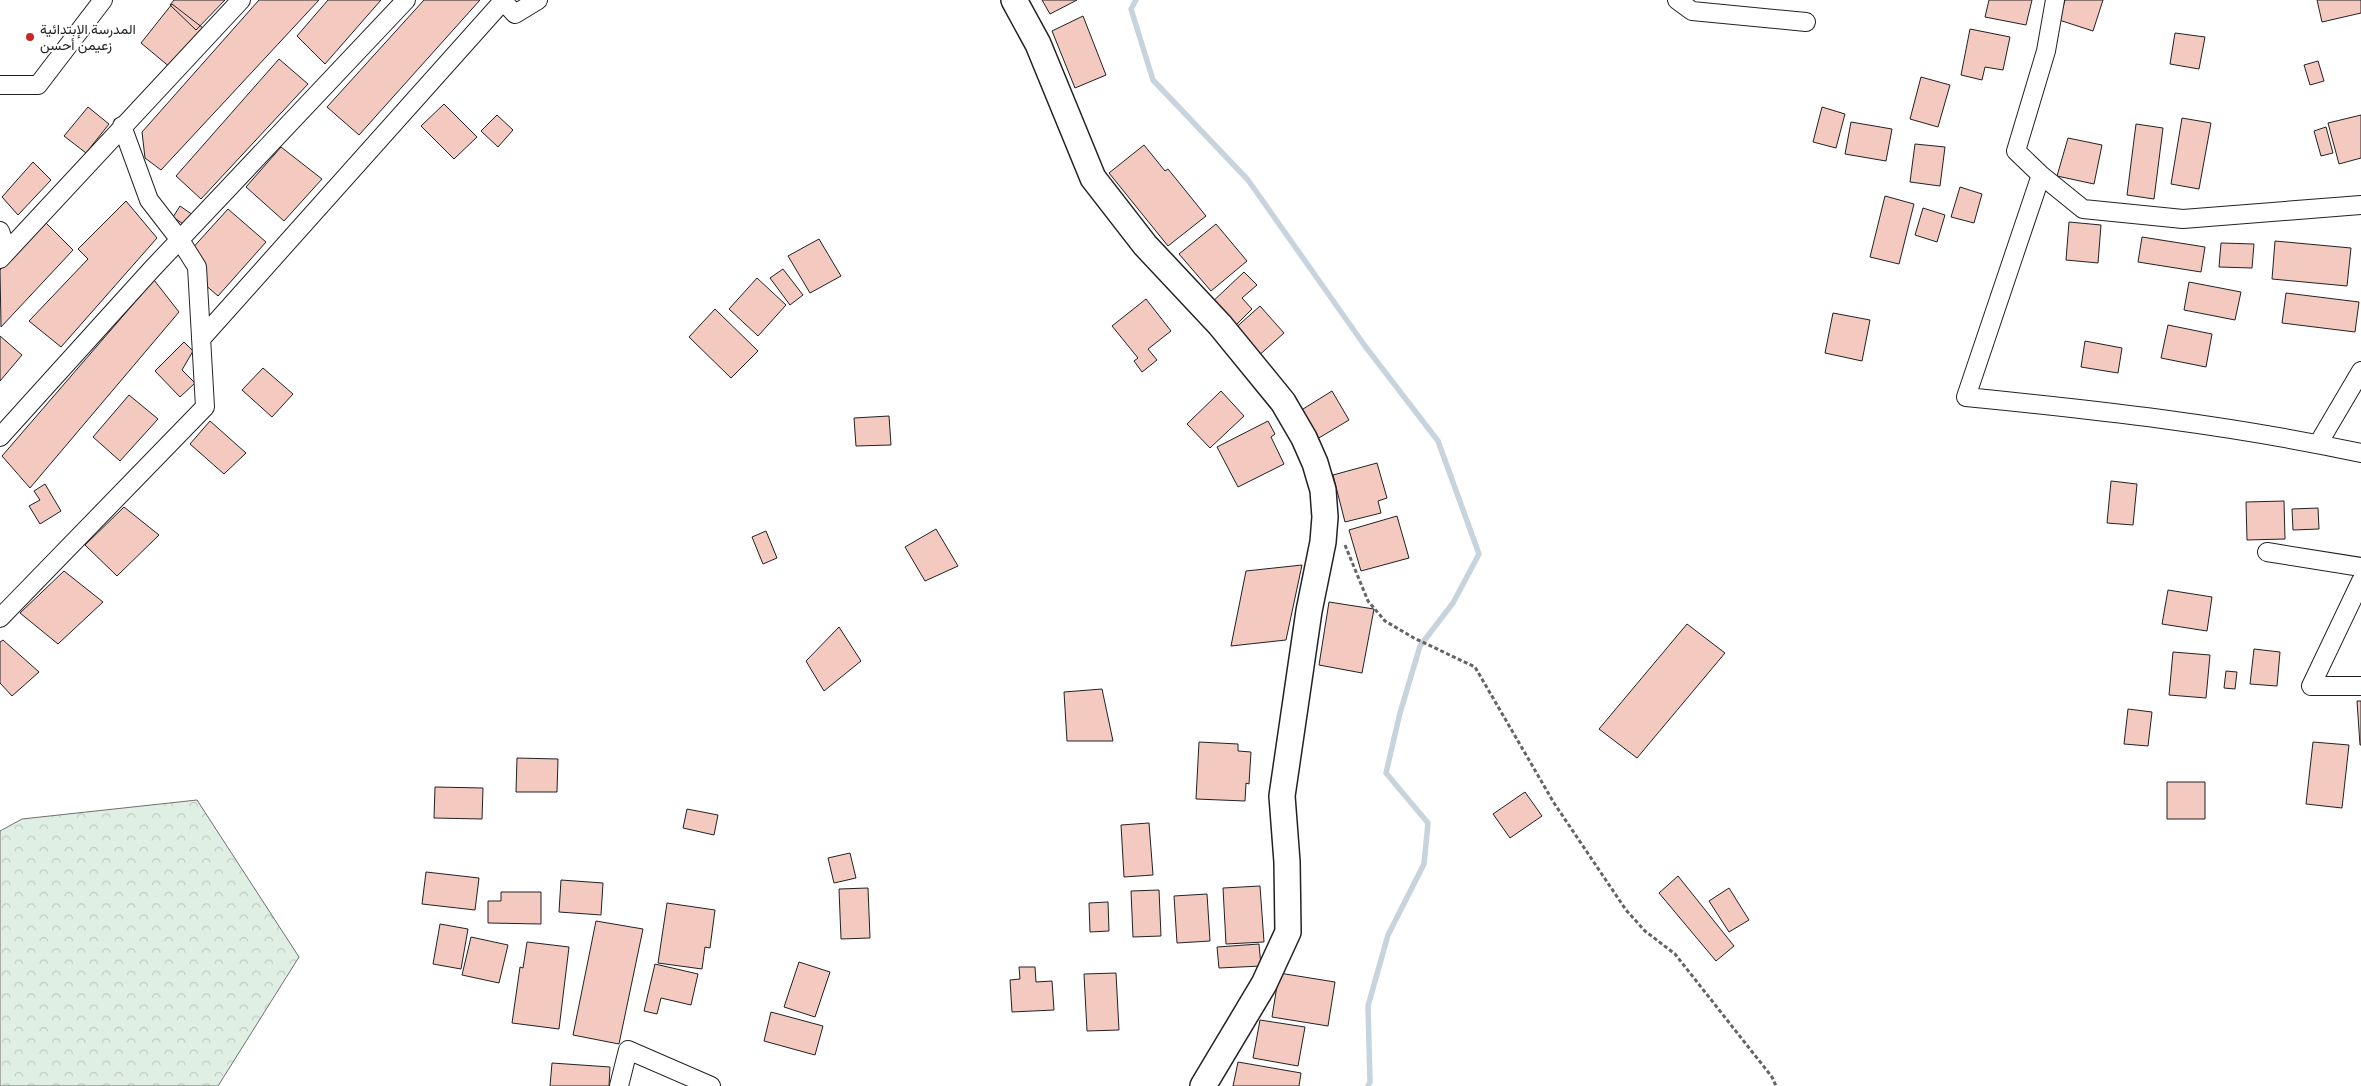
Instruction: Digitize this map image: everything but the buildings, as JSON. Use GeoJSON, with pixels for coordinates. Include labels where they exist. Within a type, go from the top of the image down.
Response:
{"type":"FeatureCollection","features":[{"type":"Feature","properties":{"kind":"main road"},"geometry":{"type":"LineString","coordinates":[[1014,0],[1038,44],[1093,178],[1145,245],[1243,351],[1283,402],[1316,463],[1323,490],[1324,528],[1308,611],[1282,796],[1287,862],[1288,932],[1264,984],[1202,1086]]}},
{"type":"Feature","properties":{"kind":"street"},"geometry":{"type":"LineString","coordinates":[[0,85],[38,85],[103,0]]}},
{"type":"Feature","properties":{"kind":"street"},"geometry":{"type":"LineString","coordinates":[[3,255],[241,0]]}},
{"type":"Feature","properties":{"kind":"street"},"geometry":{"type":"LineString","coordinates":[[0,437],[180,240],[406,0]]}},
{"type":"Feature","properties":{"kind":"street"},"geometry":{"type":"LineString","coordinates":[[201,339],[503,0],[515,14],[538,0]]}},
{"type":"Feature","properties":{"kind":"street"},"geometry":{"type":"LineString","coordinates":[[1677,0],[1692,11],[1806,22]]}},
{"type":"Feature","properties":{"kind":"street"},"geometry":{"type":"LineString","coordinates":[[2054,0],[2046,51],[2016,151],[2041,175],[2083,209],[2183,219],[2361,205]]}},
{"type":"Feature","properties":{"kind":"street"},"geometry":{"type":"LineString","coordinates":[[0,618],[205,407],[196,267],[180,240],[149,200],[122,126]]}},
{"type":"Feature","properties":{"kind":"street"},"geometry":{"type":"LineString","coordinates":[[2041,175],[1966,397],[2104,411],[2318,444],[2361,454]]}},
{"type":"Feature","properties":{"kind":"street"},"geometry":{"type":"LineString","coordinates":[[0,231],[3,255]]}},
{"type":"Feature","properties":{"kind":"street"},"geometry":{"type":"LineString","coordinates":[[2318,444],[2361,371]]}},
{"type":"Feature","properties":{"kind":"street"},"geometry":{"type":"LineString","coordinates":[[2268,552],[2361,567]]}},
{"type":"Feature","properties":{"kind":"street"},"geometry":{"type":"LineString","coordinates":[[2361,581],[2311,686],[2361,686]]}},
{"type":"Feature","properties":{"kind":"street"},"geometry":{"type":"LineString","coordinates":[[619,1086],[628,1050],[711,1086]]}},
{"type":"Feature","properties":{"kind":"path"},"geometry":{"type":"LineString","coordinates":[[1324,528],[1343,541],[1368,602],[1386,621],[1414,638],[1475,666],[1554,803],[1626,910],[1646,930],[1675,954],[1772,1078],[1776,1086]]}},
{"type":"Feature","properties":{"kind":"green space"},"geometry":{"type":"Polygon","coordinates":[[[197,800],[299,957],[218,1086],[0,1086],[0,831],[22,819],[197,800]]]}},
{"type":"Feature","properties":{"kind":"waterway"},"geometry":{"type":"LineString","coordinates":[[1136,0],[1131,9],[1153,80],[1248,180],[1365,346],[1438,441],[1479,554],[1453,603],[1420,646],[1400,713],[1386,773],[1428,823],[1424,864],[1388,935],[1368,1006],[1370,1082],[1368,1086]]}},
{"type":"Feature","properties":{"kind":"place","name":"المدرسة الإبتدائية زعيمن أحسن"},"geometry":{"type":"Point","coordinates":[30,37]}}]}
